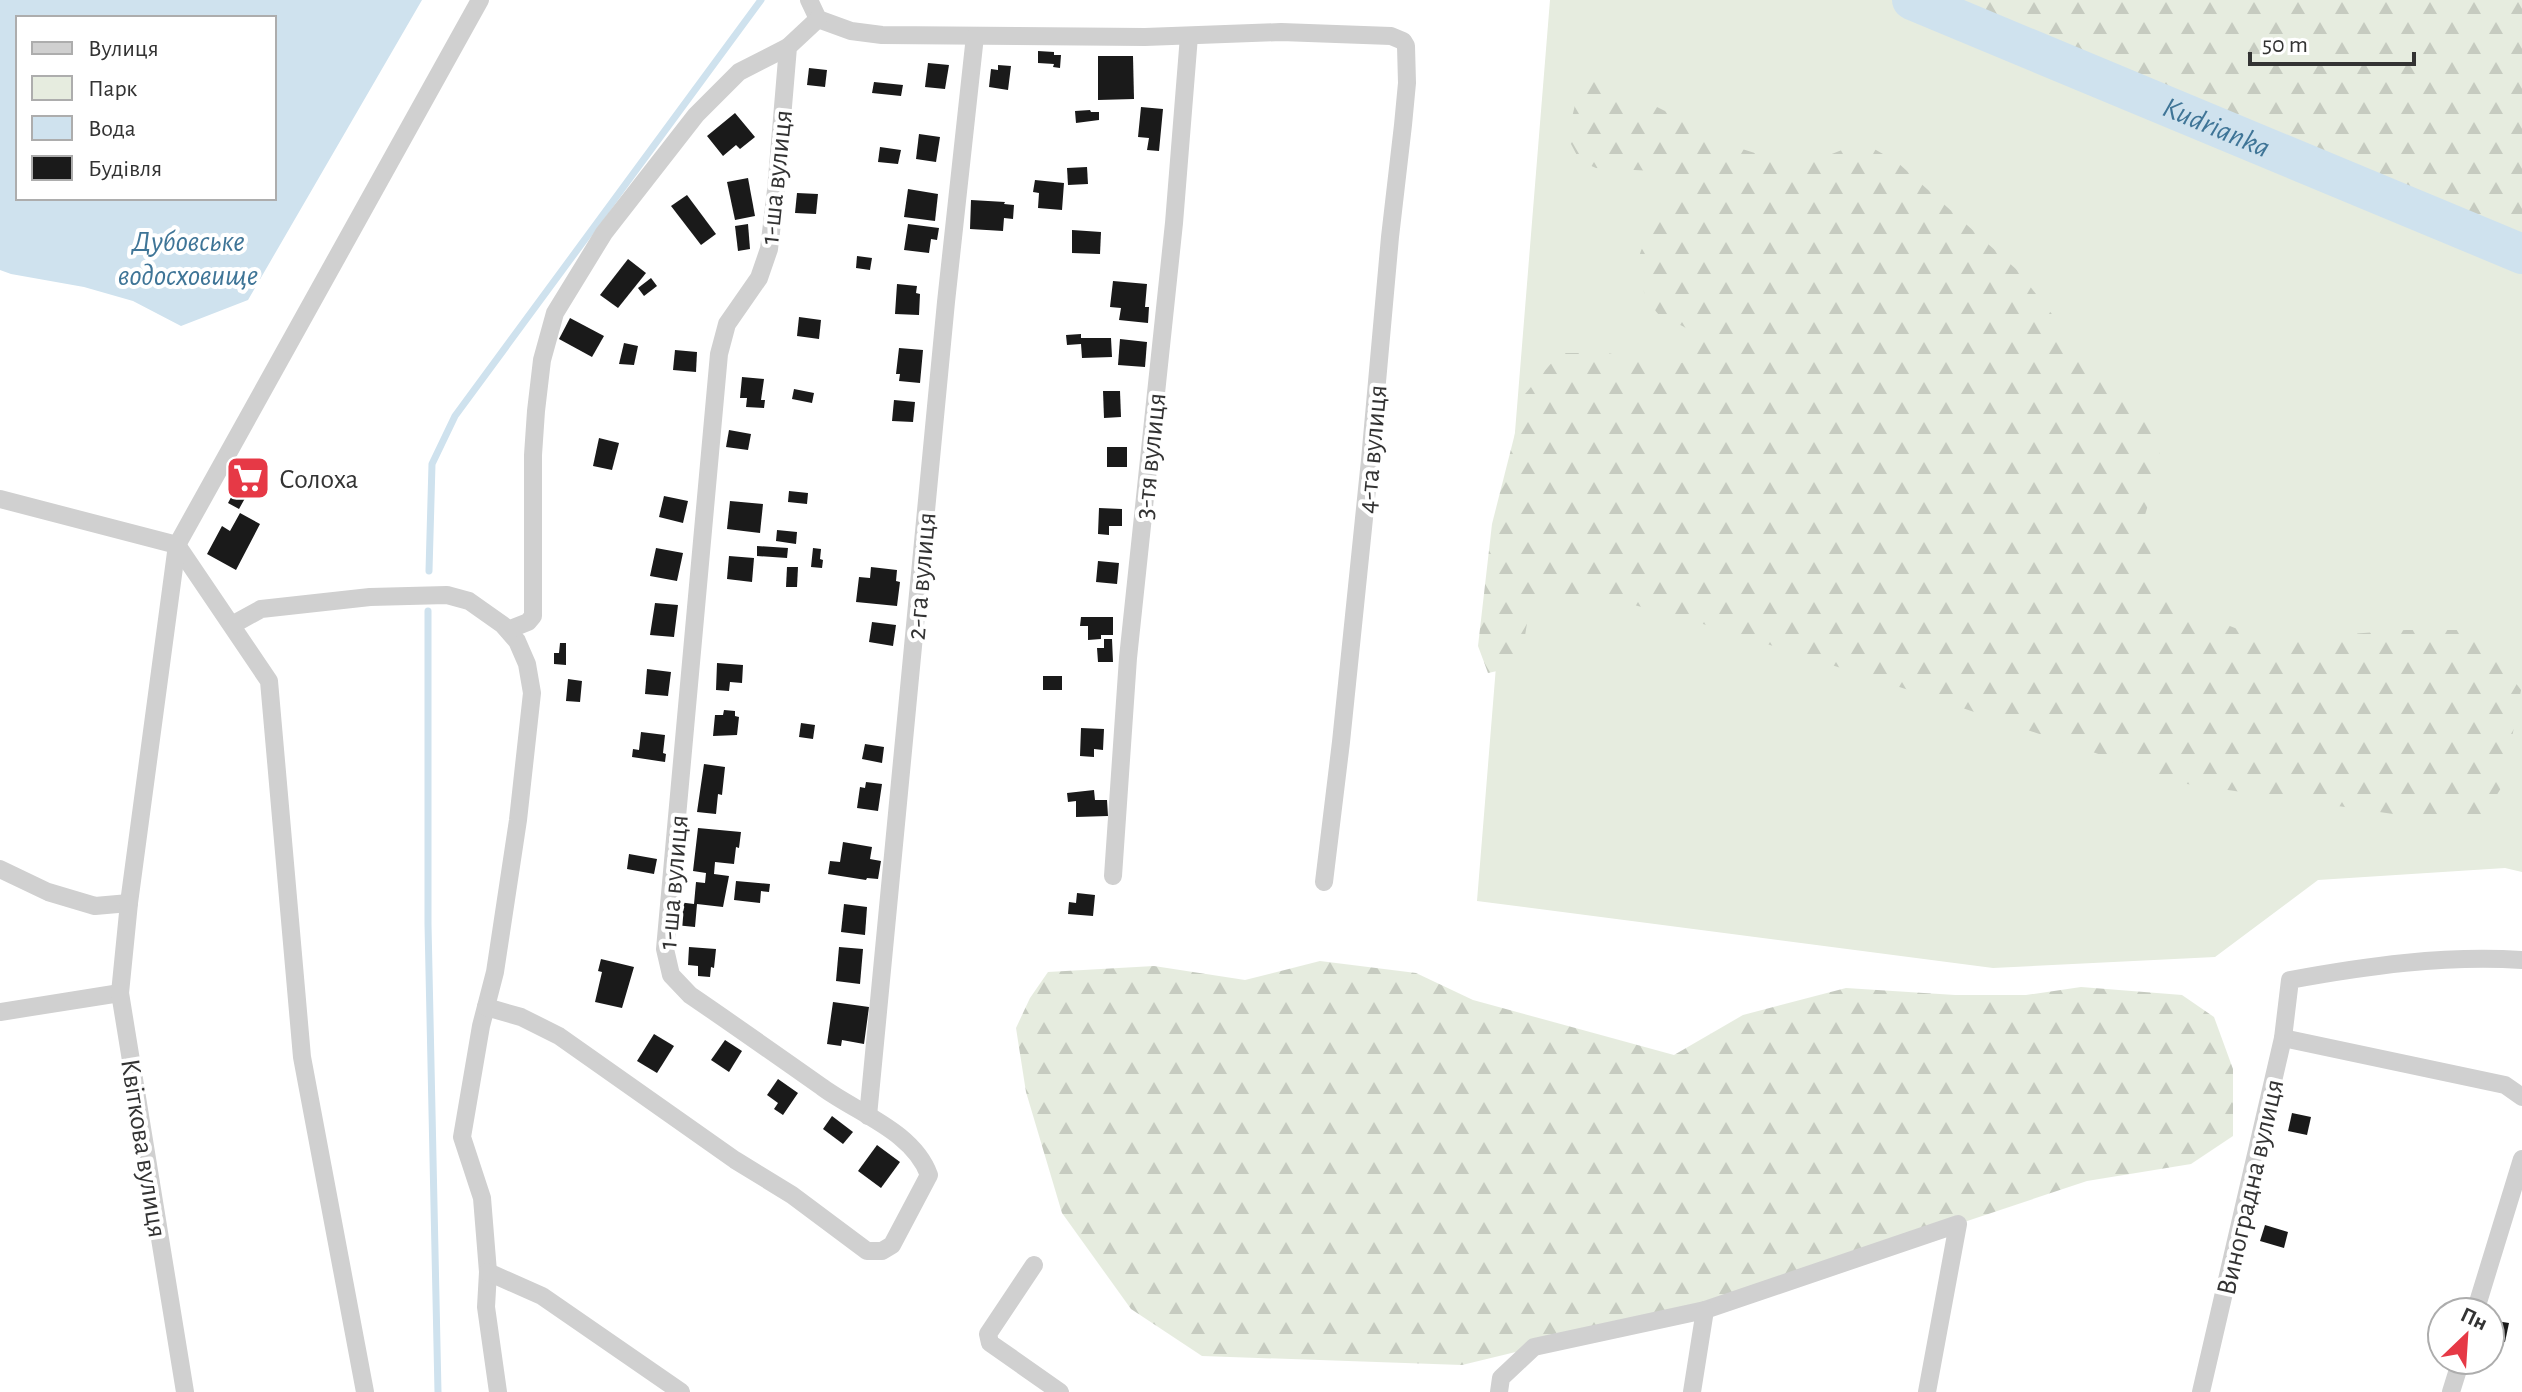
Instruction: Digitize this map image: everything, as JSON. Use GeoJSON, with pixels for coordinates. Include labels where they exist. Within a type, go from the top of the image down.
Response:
{"type":"FeatureCollection","features":[{"type":"Feature","properties":{"kind":"street"},"geometry":{"type":"LineString","coordinates":[[177,545],[480,0]]}},
{"type":"Feature","properties":{"kind":"street"},"geometry":{"type":"LineString","coordinates":[[809,0],[818,19],[860,33],[1189,36]]}},
{"type":"Feature","properties":{"kind":"street"},"geometry":{"type":"LineString","coordinates":[[508,630],[528,622],[533,616],[536,411],[542,360],[555,313],[604,233],[696,115],[739,72],[788,47],[818,19]]}},
{"type":"Feature","properties":{"kind":"street","name":"4-та вулиця"},"geometry":{"type":"LineString","coordinates":[[1189,36],[1262,32],[1379,35],[1397,38],[1406,46],[1407,83],[1354,624],[1324,882]]}},
{"type":"Feature","properties":{"kind":"street","name":"2-га вулиця"},"geometry":{"type":"LineString","coordinates":[[868,1116],[946,302],[975,36]]}},
{"type":"Feature","properties":{"kind":"street","name":"3-тя вулиця"},"geometry":{"type":"LineString","coordinates":[[1113,876],[1128,658],[1174,223],[1189,36]]}},
{"type":"Feature","properties":{"kind":"street","name":"1-ша вулиця"},"geometry":{"type":"LineString","coordinates":[[486,1007],[521,1017],[559,1036],[735,1160],[792,1195],[860,1248],[875,1253],[887,1249],[897,1238],[929,1175],[913,1148],[690,995],[671,975],[665,949],[719,354],[727,324],[759,278],[769,249],[788,47]]}},
{"type":"Feature","properties":{"kind":"street"},"geometry":{"type":"LineString","coordinates":[[0,499],[177,545],[269,681],[302,1057],[365,1392]]}},
{"type":"Feature","properties":{"kind":"street","name":"Квіткова вулиця"},"geometry":{"type":"LineString","coordinates":[[177,545],[129,903],[120,993],[185,1392]]}},
{"type":"Feature","properties":{"kind":"street"},"geometry":{"type":"LineString","coordinates":[[232,625],[261,609],[370,597],[447,595],[469,601],[488,613],[508,630],[524,655],[532,693],[518,820],[497,960],[462,1137],[482,1198],[488,1272],[486,1307],[498,1392]]}},
{"type":"Feature","properties":{"kind":"street"},"geometry":{"type":"LineString","coordinates":[[0,869],[48,892],[95,906],[129,903]]}},
{"type":"Feature","properties":{"kind":"street","name":"Виноградна вулиця"},"geometry":{"type":"LineString","coordinates":[[2201,1392],[2283,1038],[2290,980],[2406,963],[2485,958],[2522,960]]}},
{"type":"Feature","properties":{"kind":"street"},"geometry":{"type":"LineString","coordinates":[[0,1012],[120,993]]}},
{"type":"Feature","properties":{"kind":"street"},"geometry":{"type":"LineString","coordinates":[[2283,1038],[2505,1085],[2522,1097]]}},
{"type":"Feature","properties":{"kind":"street"},"geometry":{"type":"LineString","coordinates":[[2480,1296],[2522,1159]]}},
{"type":"Feature","properties":{"kind":"street"},"geometry":{"type":"LineString","coordinates":[[1499,1392],[1501,1378],[1534,1347],[1705,1310],[1958,1224],[1927,1392]]}},
{"type":"Feature","properties":{"kind":"street"},"geometry":{"type":"LineString","coordinates":[[1034,1265],[988,1334],[990,1343],[1060,1392]]}},
{"type":"Feature","properties":{"kind":"street"},"geometry":{"type":"LineString","coordinates":[[488,1272],[542,1296],[681,1392]]}},
{"type":"Feature","properties":{"kind":"street"},"geometry":{"type":"LineString","coordinates":[[1692,1392],[1705,1310]]}},
{"type":"Feature","properties":{"kind":"green space"},"geometry":{"type":"Polygon","coordinates":[[[1550,0],[2522,0],[2522,872],[2505,868],[2318,880],[2215,957],[1993,968],[1477,901],[1550,0]]]}},
{"type":"Feature","properties":{"kind":"green space"},"geometry":{"type":"Polygon","coordinates":[[[1925,0],[2522,0],[2522,246],[1925,0]]]}},
{"type":"Feature","properties":{"kind":"green space"},"geometry":{"type":"Polygon","coordinates":[[[1595,76],[1739,148],[1799,167],[1862,142],[1897,162],[2017,270],[2105,381],[2162,434],[2155,483],[2144,518],[2154,571],[2191,611],[2266,640],[2406,630],[2476,630],[2521,690],[2503,785],[2481,820],[2407,816],[2187,784],[1721,629],[1591,593],[1531,599],[1520,666],[1488,673],[1478,646],[1492,524],[1525,394],[1560,353],[1608,353],[1665,367],[1696,359],[1696,340],[1687,329],[1658,314],[1643,288],[1638,271],[1639,256],[1668,202],[1672,184],[1654,171],[1596,168],[1580,161],[1571,144],[1569,130],[1575,105],[1595,76]]]}},
{"type":"Feature","properties":{"kind":"green space"},"geometry":{"type":"Polygon","coordinates":[[[1320,961],[1416,973],[1473,1000],[1674,1055],[1743,1015],[1846,988],[1955,995],[2026,995],[2081,987],[2182,995],[2214,1017],[2233,1069],[2233,1136],[2191,1164],[2087,1181],[1727,1301],[1462,1365],[1202,1356],[1131,1309],[1062,1213],[1026,1092],[1016,1028],[1030,998],[1048,972],[1154,966],[1245,980],[1320,961]]]}},
{"type":"Feature","properties":{"kind":"water","name":"Дубовське водосховище"},"geometry":{"type":"Polygon","coordinates":[[[0,0],[422,0],[248,300],[181,326],[133,301],[84,287],[0,270],[0,0]]]}},
{"type":"Feature","properties":{"kind":"building"},"geometry":{"type":"Polygon","coordinates":[[[1038,51],[1061,55],[1060,68],[1053,67],[1054,64],[1038,63],[1038,51]]]}},
{"type":"Feature","properties":{"kind":"building"},"geometry":{"type":"Polygon","coordinates":[[[1098,56],[1133,56],[1134,99],[1098,100],[1098,56]]]}},
{"type":"Feature","properties":{"kind":"building"},"geometry":{"type":"Polygon","coordinates":[[[928,63],[949,65],[945,89],[925,87],[928,63]]]}},
{"type":"Feature","properties":{"kind":"building"},"geometry":{"type":"Polygon","coordinates":[[[998,65],[1011,66],[1008,90],[989,87],[991,69],[998,70],[998,65]]]}},
{"type":"Feature","properties":{"kind":"building"},"geometry":{"type":"Polygon","coordinates":[[[809,68],[827,70],[825,87],[807,85],[809,68]]]}},
{"type":"Feature","properties":{"kind":"building"},"geometry":{"type":"Polygon","coordinates":[[[874,82],[903,85],[901,96],[872,93],[874,82]]]}},
{"type":"Feature","properties":{"kind":"building"},"geometry":{"type":"Polygon","coordinates":[[[1141,107],[1163,109],[1159,151],[1147,150],[1149,138],[1138,137],[1141,107]]]}},
{"type":"Feature","properties":{"kind":"building"},"geometry":{"type":"Polygon","coordinates":[[[1075,111],[1099,112],[1099,120],[1076,123],[1075,111]]]}},
{"type":"Feature","properties":{"kind":"building"},"geometry":{"type":"Polygon","coordinates":[[[735,113],[755,137],[740,149],[736,145],[723,156],[707,136],[735,113]]]}},
{"type":"Feature","properties":{"kind":"building"},"geometry":{"type":"Polygon","coordinates":[[[919,134],[940,137],[936,162],[916,159],[919,134]]]}},
{"type":"Feature","properties":{"kind":"building"},"geometry":{"type":"Polygon","coordinates":[[[880,147],[901,150],[898,164],[878,162],[880,147]]]}},
{"type":"Feature","properties":{"kind":"building"},"geometry":{"type":"Polygon","coordinates":[[[1087,167],[1088,184],[1068,185],[1067,168],[1087,167]]]}},
{"type":"Feature","properties":{"kind":"building"},"geometry":{"type":"Polygon","coordinates":[[[748,178],[755,216],[735,220],[727,182],[748,178]]]}},
{"type":"Feature","properties":{"kind":"building"},"geometry":{"type":"Polygon","coordinates":[[[1035,180],[1064,183],[1062,210],[1038,208],[1039,193],[1033,192],[1035,180]]]}},
{"type":"Feature","properties":{"kind":"building"},"geometry":{"type":"Polygon","coordinates":[[[908,189],[938,194],[935,221],[904,217],[908,189]]]}},
{"type":"Feature","properties":{"kind":"building"},"geometry":{"type":"Polygon","coordinates":[[[797,193],[818,194],[816,214],[795,213],[797,193]]]}},
{"type":"Feature","properties":{"kind":"building"},"geometry":{"type":"Polygon","coordinates":[[[687,195],[716,234],[701,245],[671,206],[687,195]]]}},
{"type":"Feature","properties":{"kind":"building"},"geometry":{"type":"Polygon","coordinates":[[[971,200],[1014,205],[1013,219],[1004,218],[1003,231],[970,229],[971,200]]]}},
{"type":"Feature","properties":{"kind":"building"},"geometry":{"type":"Polygon","coordinates":[[[748,224],[750,249],[738,251],[735,226],[748,224]]]}},
{"type":"Feature","properties":{"kind":"building"},"geometry":{"type":"Polygon","coordinates":[[[908,224],[939,228],[937,240],[931,239],[929,253],[904,250],[908,224]]]}},
{"type":"Feature","properties":{"kind":"building"},"geometry":{"type":"Polygon","coordinates":[[[1072,230],[1101,232],[1100,254],[1072,253],[1072,230]]]}},
{"type":"Feature","properties":{"kind":"building"},"geometry":{"type":"Polygon","coordinates":[[[857,256],[872,258],[870,270],[856,268],[857,256]]]}},
{"type":"Feature","properties":{"kind":"building"},"geometry":{"type":"Polygon","coordinates":[[[628,259],[646,273],[618,308],[600,295],[628,259]]]}},
{"type":"Feature","properties":{"kind":"building"},"geometry":{"type":"Polygon","coordinates":[[[651,278],[657,286],[644,296],[638,288],[651,278]]]}},
{"type":"Feature","properties":{"kind":"building"},"geometry":{"type":"Polygon","coordinates":[[[1113,281],[1147,284],[1145,307],[1149,307],[1148,323],[1119,320],[1121,308],[1110,307],[1113,281]]]}},
{"type":"Feature","properties":{"kind":"building"},"geometry":{"type":"Polygon","coordinates":[[[897,284],[917,286],[916,293],[920,294],[919,315],[895,314],[897,284]]]}},
{"type":"Feature","properties":{"kind":"building"},"geometry":{"type":"Polygon","coordinates":[[[799,317],[821,320],[819,339],[797,336],[799,317]]]}},
{"type":"Feature","properties":{"kind":"building"},"geometry":{"type":"Polygon","coordinates":[[[570,318],[604,336],[592,357],[559,339],[570,318]]]}},
{"type":"Feature","properties":{"kind":"building"},"geometry":{"type":"Polygon","coordinates":[[[1081,334],[1081,338],[1111,338],[1112,357],[1082,358],[1081,344],[1067,345],[1066,335],[1081,334]]]}},
{"type":"Feature","properties":{"kind":"building"},"geometry":{"type":"Polygon","coordinates":[[[1120,339],[1147,342],[1145,367],[1118,365],[1120,339]]]}},
{"type":"Feature","properties":{"kind":"building"},"geometry":{"type":"Polygon","coordinates":[[[624,343],[638,346],[634,365],[619,364],[624,343]]]}},
{"type":"Feature","properties":{"kind":"building"},"geometry":{"type":"Polygon","coordinates":[[[899,348],[923,350],[920,383],[899,381],[900,374],[896,374],[899,348]]]}},
{"type":"Feature","properties":{"kind":"building"},"geometry":{"type":"Polygon","coordinates":[[[675,350],[697,352],[696,372],[673,370],[675,350]]]}},
{"type":"Feature","properties":{"kind":"building"},"geometry":{"type":"Polygon","coordinates":[[[742,377],[764,379],[761,400],[765,400],[764,408],[746,407],[747,398],[740,398],[742,377]]]}},
{"type":"Feature","properties":{"kind":"building"},"geometry":{"type":"Polygon","coordinates":[[[794,389],[814,393],[812,403],[792,399],[794,389]]]}},
{"type":"Feature","properties":{"kind":"building"},"geometry":{"type":"Polygon","coordinates":[[[1103,391],[1120,391],[1121,417],[1104,418],[1103,391]]]}},
{"type":"Feature","properties":{"kind":"building"},"geometry":{"type":"Polygon","coordinates":[[[894,400],[915,402],[913,422],[892,421],[894,400]]]}},
{"type":"Feature","properties":{"kind":"building"},"geometry":{"type":"Polygon","coordinates":[[[729,430],[751,434],[748,450],[726,447],[729,430]]]}},
{"type":"Feature","properties":{"kind":"building"},"geometry":{"type":"Polygon","coordinates":[[[599,438],[619,443],[612,470],[593,466],[599,438]]]}},
{"type":"Feature","properties":{"kind":"building"},"geometry":{"type":"Polygon","coordinates":[[[1107,447],[1127,447],[1127,467],[1107,467],[1107,447]]]}},
{"type":"Feature","properties":{"kind":"building"},"geometry":{"type":"Polygon","coordinates":[[[253,463],[268,471],[255,495],[249,491],[239,509],[228,503],[246,469],[253,463]]]}},
{"type":"Feature","properties":{"kind":"building"},"geometry":{"type":"Polygon","coordinates":[[[789,491],[808,493],[807,504],[788,502],[789,491]]]}},
{"type":"Feature","properties":{"kind":"building"},"geometry":{"type":"Polygon","coordinates":[[[664,496],[688,501],[683,523],[659,517],[664,496]]]}},
{"type":"Feature","properties":{"kind":"building"},"geometry":{"type":"Polygon","coordinates":[[[730,501],[763,504],[760,533],[727,529],[730,501]]]}},
{"type":"Feature","properties":{"kind":"building"},"geometry":{"type":"Polygon","coordinates":[[[1099,508],[1122,509],[1122,526],[1109,526],[1109,535],[1098,534],[1099,508]]]}},
{"type":"Feature","properties":{"kind":"building"},"geometry":{"type":"Polygon","coordinates":[[[240,513],[260,524],[236,570],[207,554],[222,526],[230,531],[240,513]]]}},
{"type":"Feature","properties":{"kind":"building"},"geometry":{"type":"Polygon","coordinates":[[[777,530],[797,532],[796,544],[776,541],[777,530]]]}},
{"type":"Feature","properties":{"kind":"building"},"geometry":{"type":"Polygon","coordinates":[[[757,546],[788,548],[787,558],[757,556],[757,546]]]}},
{"type":"Feature","properties":{"kind":"building"},"geometry":{"type":"Polygon","coordinates":[[[656,548],[683,553],[677,581],[650,576],[656,548]]]}},
{"type":"Feature","properties":{"kind":"building"},"geometry":{"type":"Polygon","coordinates":[[[813,548],[821,549],[822,568],[811,567],[813,548]]]}},
{"type":"Feature","properties":{"kind":"building"},"geometry":{"type":"Polygon","coordinates":[[[729,556],[754,558],[752,582],[727,579],[729,556]]]}},
{"type":"Feature","properties":{"kind":"building"},"geometry":{"type":"Polygon","coordinates":[[[1098,561],[1119,563],[1117,584],[1096,582],[1098,561]]]}},
{"type":"Feature","properties":{"kind":"building"},"geometry":{"type":"Polygon","coordinates":[[[787,567],[798,567],[797,587],[786,587],[787,567]]]}},
{"type":"Feature","properties":{"kind":"building"},"geometry":{"type":"Polygon","coordinates":[[[871,567],[897,570],[896,581],[900,582],[897,606],[856,602],[859,577],[870,578],[871,567]]]}},
{"type":"Feature","properties":{"kind":"building"},"geometry":{"type":"Polygon","coordinates":[[[655,603],[678,605],[674,637],[650,635],[655,603]]]}},
{"type":"Feature","properties":{"kind":"building"},"geometry":{"type":"Polygon","coordinates":[[[1081,617],[1113,617],[1113,635],[1088,640],[1088,626],[1080,626],[1081,617]]]}},
{"type":"Feature","properties":{"kind":"building"},"geometry":{"type":"Polygon","coordinates":[[[872,622],[896,625],[893,646],[869,642],[872,622]]]}},
{"type":"Feature","properties":{"kind":"building"},"geometry":{"type":"Polygon","coordinates":[[[1104,639],[1112,639],[1113,662],[1098,662],[1097,648],[1104,648],[1104,639]]]}},
{"type":"Feature","properties":{"kind":"building"},"geometry":{"type":"Polygon","coordinates":[[[560,643],[566,643],[566,665],[554,664],[554,653],[559,653],[560,643]]]}},
{"type":"Feature","properties":{"kind":"building"},"geometry":{"type":"Polygon","coordinates":[[[717,663],[743,665],[742,683],[730,682],[729,691],[716,690],[717,663]]]}},
{"type":"Feature","properties":{"kind":"building"},"geometry":{"type":"Polygon","coordinates":[[[647,669],[671,672],[668,696],[645,694],[647,669]]]}},
{"type":"Feature","properties":{"kind":"building"},"geometry":{"type":"Polygon","coordinates":[[[1043,676],[1062,676],[1062,690],[1043,690],[1043,676]]]}},
{"type":"Feature","properties":{"kind":"building"},"geometry":{"type":"Polygon","coordinates":[[[568,679],[582,681],[580,702],[566,701],[568,679]]]}},
{"type":"Feature","properties":{"kind":"building"},"geometry":{"type":"Polygon","coordinates":[[[724,710],[735,711],[735,716],[739,717],[737,735],[713,736],[715,715],[723,715],[724,710]]]}},
{"type":"Feature","properties":{"kind":"building"},"geometry":{"type":"Polygon","coordinates":[[[801,723],[815,725],[813,739],[799,737],[801,723]]]}},
{"type":"Feature","properties":{"kind":"building"},"geometry":{"type":"Polygon","coordinates":[[[1081,728],[1104,729],[1103,750],[1094,749],[1094,757],[1080,756],[1081,728]]]}},
{"type":"Feature","properties":{"kind":"building"},"geometry":{"type":"Polygon","coordinates":[[[641,732],[665,735],[665,762],[632,757],[633,749],[639,750],[641,732]]]}},
{"type":"Feature","properties":{"kind":"building"},"geometry":{"type":"Polygon","coordinates":[[[865,744],[884,747],[882,763],[862,759],[865,744]]]}},
{"type":"Feature","properties":{"kind":"building"},"geometry":{"type":"Polygon","coordinates":[[[704,764],[725,767],[716,814],[697,812],[704,764]]]}},
{"type":"Feature","properties":{"kind":"building"},"geometry":{"type":"Polygon","coordinates":[[[866,782],[882,784],[878,811],[857,808],[860,787],[865,788],[866,782]]]}},
{"type":"Feature","properties":{"kind":"building"},"geometry":{"type":"Polygon","coordinates":[[[1094,790],[1095,800],[1107,800],[1108,816],[1076,817],[1076,801],[1068,802],[1067,793],[1094,790]]]}},
{"type":"Feature","properties":{"kind":"building"},"geometry":{"type":"Polygon","coordinates":[[[698,828],[741,832],[739,848],[736,847],[734,864],[715,862],[714,874],[729,876],[723,907],[697,904],[695,927],[675,925],[678,902],[694,904],[696,882],[705,883],[706,873],[693,871],[698,828]]]}},
{"type":"Feature","properties":{"kind":"building"},"geometry":{"type":"Polygon","coordinates":[[[843,842],[872,847],[870,859],[881,861],[878,879],[828,874],[830,861],[840,862],[843,842]]]}},
{"type":"Feature","properties":{"kind":"building"},"geometry":{"type":"Polygon","coordinates":[[[629,854],[657,859],[654,874],[627,869],[629,854]]]}},
{"type":"Feature","properties":{"kind":"building"},"geometry":{"type":"Polygon","coordinates":[[[736,881],[770,884],[769,892],[761,891],[760,903],[734,900],[736,881]]]}},
{"type":"Feature","properties":{"kind":"building"},"geometry":{"type":"Polygon","coordinates":[[[1077,893],[1095,895],[1093,916],[1068,914],[1069,902],[1076,903],[1077,893]]]}},
{"type":"Feature","properties":{"kind":"building"},"geometry":{"type":"Polygon","coordinates":[[[844,904],[867,907],[865,935],[841,932],[844,904]]]}},
{"type":"Feature","properties":{"kind":"building"},"geometry":{"type":"Polygon","coordinates":[[[689,947],[716,949],[710,977],[698,976],[698,966],[688,965],[689,947]]]}},
{"type":"Feature","properties":{"kind":"building"},"geometry":{"type":"Polygon","coordinates":[[[839,947],[863,949],[860,984],[836,981],[839,947]]]}},
{"type":"Feature","properties":{"kind":"building"},"geometry":{"type":"Polygon","coordinates":[[[601,959],[634,967],[622,1008],[595,1002],[602,972],[598,971],[601,959]]]}},
{"type":"Feature","properties":{"kind":"building"},"geometry":{"type":"Polygon","coordinates":[[[833,1002],[869,1007],[864,1044],[842,1040],[841,1046],[827,1044],[833,1002]]]}},
{"type":"Feature","properties":{"kind":"building"},"geometry":{"type":"Polygon","coordinates":[[[654,1034],[674,1046],[657,1073],[637,1061],[654,1034]]]}},
{"type":"Feature","properties":{"kind":"building"},"geometry":{"type":"Polygon","coordinates":[[[725,1040],[742,1051],[729,1072],[711,1060],[725,1040]]]}},
{"type":"Feature","properties":{"kind":"building"},"geometry":{"type":"Polygon","coordinates":[[[778,1079],[798,1093],[783,1115],[774,1109],[778,1103],[767,1095],[778,1079]]]}},
{"type":"Feature","properties":{"kind":"building"},"geometry":{"type":"Polygon","coordinates":[[[2292,1113],[2311,1117],[2307,1135],[2288,1131],[2292,1113]]]}},
{"type":"Feature","properties":{"kind":"building"},"geometry":{"type":"Polygon","coordinates":[[[832,1116],[853,1132],[843,1144],[823,1129],[832,1116]]]}},
{"type":"Feature","properties":{"kind":"building"},"geometry":{"type":"Polygon","coordinates":[[[877,1145],[900,1162],[881,1188],[858,1171],[877,1145]]]}},
{"type":"Feature","properties":{"kind":"building"},"geometry":{"type":"Polygon","coordinates":[[[2265,1225],[2288,1232],[2284,1248],[2260,1241],[2265,1225]]]}},
{"type":"Feature","properties":{"kind":"waterway"},"geometry":{"type":"LineString","coordinates":[[429,571],[432,464],[455,416],[761,0]]}},
{"type":"Feature","properties":{"kind":"waterway","name":"Kudrianka"},"geometry":{"type":"LineString","coordinates":[[1912,0],[2522,254]]}},
{"type":"Feature","properties":{"kind":"waterway"},"geometry":{"type":"LineString","coordinates":[[428,611],[428,924],[438,1392]]}},
{"type":"Feature","properties":{"kind":"place","name":"Солоха"},"geometry":{"type":"Point","coordinates":[248,478]}}]}
